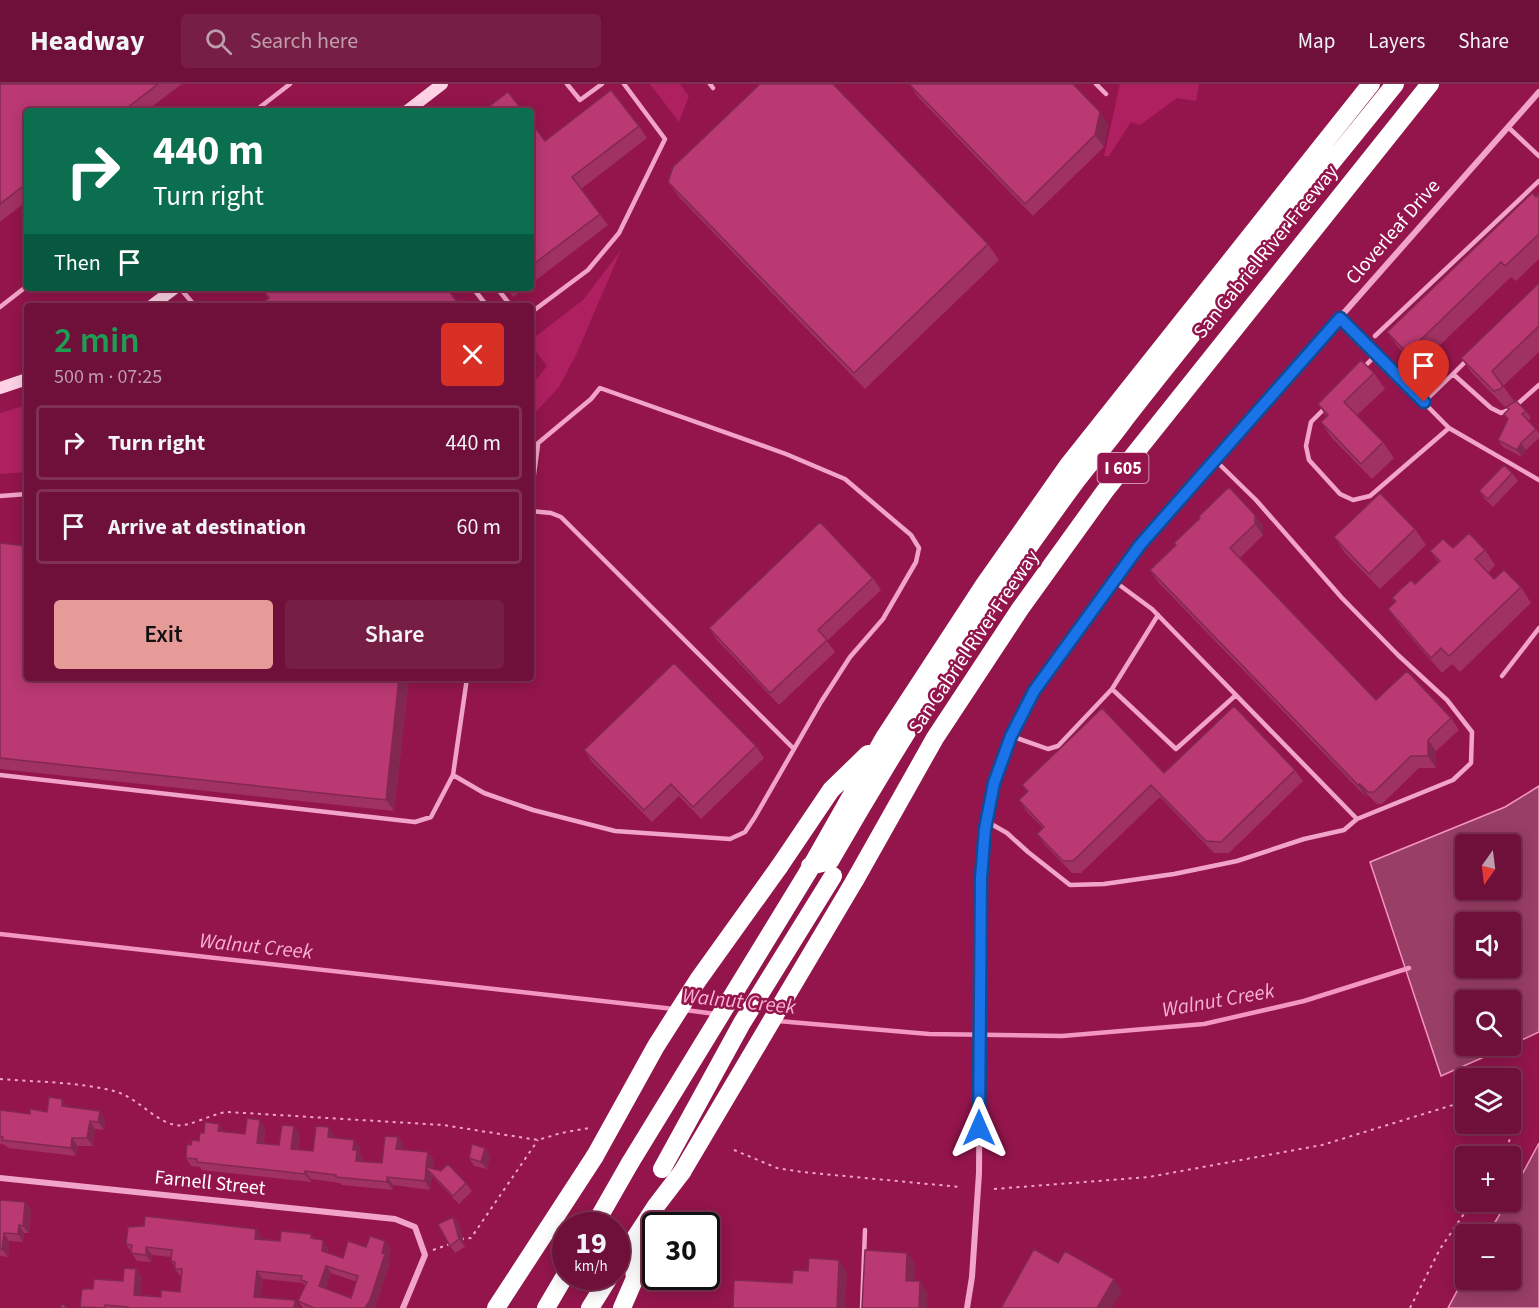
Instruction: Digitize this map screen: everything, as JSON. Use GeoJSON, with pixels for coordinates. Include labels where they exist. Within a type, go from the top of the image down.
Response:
{"type":"FeatureCollection","features":[{"type":"Feature","properties":{"kind":"highway"},"geometry":{"type":"LineString","coordinates":[[1303,167],[1358,84]]}},
{"type":"Feature","properties":{"kind":"highway","name":"San Gabriel River Freeway"},"geometry":{"type":"LineString","coordinates":[[602,1212],[809,869],[884,738],[984,585],[1069,464],[1371,84]]}},
{"type":"Feature","properties":{"kind":"highway"},"geometry":{"type":"LineString","coordinates":[[809,869],[830,861],[946,668],[1078,478],[1209,312],[1395,84]]}},
{"type":"Feature","properties":{"kind":"highway"},"geometry":{"type":"LineString","coordinates":[[656,1206],[662,1169],[742,1023],[833,876],[897,764],[969,650],[1041,545],[1133,422],[1409,84]]}},
{"type":"Feature","properties":{"kind":"highway","name":"San Gabriel River Freeway"},"geometry":{"type":"LineString","coordinates":[[631,1244],[682,1172],[855,880],[935,738],[1020,609],[1112,481],[1430,84]]}},
{"type":"Feature","properties":{"kind":"highway"},"geometry":{"type":"LineString","coordinates":[[496,1308],[595,1156],[656,1047],[698,980],[831,790],[884,738]]}},
{"type":"Feature","properties":{"kind":"highway"},"geometry":{"type":"LineString","coordinates":[[509,1308],[547,1229]]}},
{"type":"Feature","properties":{"kind":"highway"},"geometry":{"type":"LineString","coordinates":[[622,1308],[635,1278],[631,1244]]}},
{"type":"Feature","properties":{"kind":"highway"},"geometry":{"type":"LineString","coordinates":[[546,1308],[557,1290]]}},
{"type":"Feature","properties":{"kind":"highway"},"geometry":{"type":"LineString","coordinates":[[590,1308],[601,1290]]}},
{"type":"Feature","properties":{"kind":"main road"},"geometry":{"type":"LineString","coordinates":[[411,108],[442,84]]}},
{"type":"Feature","properties":{"kind":"main road"},"geometry":{"type":"LineString","coordinates":[[155,303],[171,291]]}},
{"type":"Feature","properties":{"kind":"main road"},"geometry":{"type":"LineString","coordinates":[[0,388],[24,380]]}},
{"type":"Feature","properties":{"kind":"street","name":"Cloverleaf Drive"},"geometry":{"type":"LineString","coordinates":[[967,1308],[972,1277],[979,1173],[981,878],[994,783],[1011,736],[1034,691],[1140,545],[1539,92]]}},
{"type":"Feature","properties":{"kind":"street","name":"Farnell Street"},"geometry":{"type":"LineString","coordinates":[[0,1178],[395,1219],[415,1227],[424,1253]]}},
{"type":"Feature","properties":{"kind":"street"},"geometry":{"type":"LineString","coordinates":[[403,1308],[424,1253]]}},
{"type":"Feature","properties":{"kind":"lane"},"geometry":{"type":"LineString","coordinates":[[259,108],[290,84]]}},
{"type":"Feature","properties":{"kind":"lane"},"geometry":{"type":"LineString","coordinates":[[567,84],[580,100],[602,84]]}},
{"type":"Feature","properties":{"kind":"lane"},"geometry":{"type":"LineString","coordinates":[[534,310],[588,270],[619,233],[665,139],[624,84]]}},
{"type":"Feature","properties":{"kind":"lane"},"geometry":{"type":"LineString","coordinates":[[1096,84],[1106,94]]}},
{"type":"Feature","properties":{"kind":"lane"},"geometry":{"type":"LineString","coordinates":[[1508,127],[1539,156]]}},
{"type":"Feature","properties":{"kind":"lane"},"geometry":{"type":"LineString","coordinates":[[1375,336],[1539,181]]}},
{"type":"Feature","properties":{"kind":"lane"},"geometry":{"type":"LineString","coordinates":[[0,307],[24,288]]}},
{"type":"Feature","properties":{"kind":"lane"},"geometry":{"type":"LineString","coordinates":[[182,291],[192,303]]}},
{"type":"Feature","properties":{"kind":"lane"},"geometry":{"type":"LineString","coordinates":[[475,291],[485,303]]}},
{"type":"Feature","properties":{"kind":"lane"},"geometry":{"type":"LineString","coordinates":[[499,291],[509,303]]}},
{"type":"Feature","properties":{"kind":"lane"},"geometry":{"type":"LineString","coordinates":[[1340,318],[1449,428],[1539,480]]}},
{"type":"Feature","properties":{"kind":"lane"},"geometry":{"type":"LineString","coordinates":[[1355,376],[1376,355]]}},
{"type":"Feature","properties":{"kind":"lane"},"geometry":{"type":"LineString","coordinates":[[1424,402],[1470,357]]}},
{"type":"Feature","properties":{"kind":"lane"},"geometry":{"type":"LineString","coordinates":[[1453,374],[1491,408],[1501,412],[1513,408],[1539,385]]}},
{"type":"Feature","properties":{"kind":"lane"},"geometry":{"type":"LineString","coordinates":[[453,776],[484,793],[533,810],[615,831],[730,839],[745,832],[850,657],[883,619],[916,562],[919,548],[911,535],[845,478],[786,454],[600,388],[591,399],[534,447]]}},
{"type":"Feature","properties":{"kind":"lane"},"geometry":{"type":"LineString","coordinates":[[1326,407],[1311,422],[1306,446],[1310,460],[1340,494],[1353,500],[1370,496],[1449,428]]}},
{"type":"Feature","properties":{"kind":"lane"},"geometry":{"type":"LineString","coordinates":[[534,474],[538,445]]}},
{"type":"Feature","properties":{"kind":"lane"},"geometry":{"type":"LineString","coordinates":[[987,821],[1007,833],[1070,885],[1104,884],[1174,874],[1237,861],[1304,839],[1344,830],[1358,819],[1453,780],[1471,763],[1472,732],[1447,700],[1350,606],[1256,500],[1215,460]]}},
{"type":"Feature","properties":{"kind":"lane"},"geometry":{"type":"LineString","coordinates":[[0,496],[24,494]]}},
{"type":"Feature","properties":{"kind":"lane"},"geometry":{"type":"LineString","coordinates":[[534,511],[551,513],[561,517],[794,749]]}},
{"type":"Feature","properties":{"kind":"lane"},"geometry":{"type":"LineString","coordinates":[[1114,581],[1158,615],[1358,819]]}},
{"type":"Feature","properties":{"kind":"lane"},"geometry":{"type":"LineString","coordinates":[[1011,736],[1048,749],[1058,746],[1112,689],[1158,615]]}},
{"type":"Feature","properties":{"kind":"lane"},"geometry":{"type":"LineString","coordinates":[[1502,676],[1539,628]]}},
{"type":"Feature","properties":{"kind":"lane"},"geometry":{"type":"LineString","coordinates":[[0,775],[415,822],[430,817],[453,776],[467,681]]}},
{"type":"Feature","properties":{"kind":"lane"},"geometry":{"type":"LineString","coordinates":[[1112,689],[1176,749],[1236,695]]}},
{"type":"Feature","properties":{"kind":"lane"},"geometry":{"type":"LineString","coordinates":[[862,1308],[866,1230]]}},
{"type":"Feature","properties":{"kind":"path"},"geometry":{"type":"LineString","coordinates":[[0,1079],[116,1092],[176,1125],[218,1112],[228,1112],[443,1125],[538,1140],[589,1128]]}},
{"type":"Feature","properties":{"kind":"path"},"geometry":{"type":"LineString","coordinates":[[994,1189],[1149,1176],[1322,1145],[1455,1104]]}},
{"type":"Feature","properties":{"kind":"path"},"geometry":{"type":"LineString","coordinates":[[424,1253],[462,1238],[471,1238],[538,1140]]}},
{"type":"Feature","properties":{"kind":"path"},"geometry":{"type":"LineString","coordinates":[[734,1149],[762,1163],[794,1171],[960,1187]]}},
{"type":"Feature","properties":{"kind":"path"},"geometry":{"type":"LineString","coordinates":[[1410,1308],[1440,1249],[1465,1212]]}},
{"type":"Feature","properties":{"kind":"shaded area"},"geometry":{"type":"Polygon","coordinates":[[[650,84],[680,84],[689,96],[679,122],[650,84]]]}},
{"type":"Feature","properties":{"kind":"shaded area"},"geometry":{"type":"Polygon","coordinates":[[[1120,84],[1199,84],[1196,101],[1177,98],[1140,125],[1131,122],[1109,156],[1104,156],[1120,84]]]}},
{"type":"Feature","properties":{"kind":"shaded area"},"geometry":{"type":"Polygon","coordinates":[[[621,250],[576,355],[559,387],[534,414],[534,382],[547,366],[534,349],[534,338],[583,300],[621,250]]]}},
{"type":"Feature","properties":{"kind":"shaded area"},"geometry":{"type":"Polygon","coordinates":[[[24,406],[24,472],[0,474],[0,413],[24,406]]]}},
{"type":"Feature","properties":{"kind":"shaded area"},"geometry":{"type":"Polygon","coordinates":[[[1539,786],[1539,1032],[1521,1040],[1521,990],[1455,990],[1455,1056],[1486,1056],[1441,1076],[1370,862],[1505,807],[1539,786]]]}},
{"type":"Feature","properties":{"kind":"shaded area"},"geometry":{"type":"Polygon","coordinates":[[[1539,1143],[1539,1308],[1448,1308],[1458,1290],[1521,1290],[1521,1224],[1494,1224],[1501,1212],[1521,1212],[1521,1176],[1539,1143]]]}},
{"type":"Feature","properties":{"kind":"building"},"geometry":{"type":"Polygon","coordinates":[[[0,84],[158,84],[127,108],[24,108],[24,185],[0,204],[0,84]]]}},
{"type":"Feature","properties":{"kind":"building"},"geometry":{"type":"Polygon","coordinates":[[[760,84],[833,84],[988,244],[854,373],[668,182],[673,167],[760,84]]]}},
{"type":"Feature","properties":{"kind":"building"},"geometry":{"type":"Polygon","coordinates":[[[911,84],[1073,84],[1100,112],[1095,135],[1025,204],[911,84]]]}},
{"type":"Feature","properties":{"kind":"building"},"geometry":{"type":"Polygon","coordinates":[[[611,90],[639,126],[572,177],[600,214],[534,264],[534,126],[545,141],[611,90]]]}},
{"type":"Feature","properties":{"kind":"building"},"geometry":{"type":"Polygon","coordinates":[[[508,92],[521,108],[487,108],[508,92]]]}},
{"type":"Feature","properties":{"kind":"building"},"geometry":{"type":"Polygon","coordinates":[[[1532,193],[1536,197],[1539,194],[1539,234],[1505,266],[1501,262],[1407,353],[1387,332],[1532,193]]]}},
{"type":"Feature","properties":{"kind":"building"},"geometry":{"type":"Polygon","coordinates":[[[1539,283],[1539,326],[1492,371],[1503,386],[1494,391],[1461,358],[1539,283]]]}},
{"type":"Feature","properties":{"kind":"building"},"geometry":{"type":"Polygon","coordinates":[[[263,291],[449,291],[458,303],[262,303],[269,298],[263,291]]]}},
{"type":"Feature","properties":{"kind":"building"},"geometry":{"type":"Polygon","coordinates":[[[1361,360],[1374,373],[1344,402],[1383,442],[1361,464],[1321,422],[1328,415],[1318,404],[1361,360]]]}},
{"type":"Feature","properties":{"kind":"building"},"geometry":{"type":"Polygon","coordinates":[[[1516,401],[1526,411],[1522,414],[1536,429],[1517,450],[1498,440],[1508,419],[1504,414],[1509,409],[1506,407],[1516,401]]]}},
{"type":"Feature","properties":{"kind":"building"},"geometry":{"type":"Polygon","coordinates":[[[1504,465],[1512,473],[1488,499],[1479,491],[1504,465]]]}},
{"type":"Feature","properties":{"kind":"building"},"geometry":{"type":"Polygon","coordinates":[[[1229,487],[1255,515],[1255,524],[1230,548],[1376,700],[1407,671],[1451,718],[1428,740],[1428,756],[1411,756],[1374,792],[1368,792],[1360,784],[1358,785],[1150,570],[1229,487]]]}},
{"type":"Feature","properties":{"kind":"building"},"geometry":{"type":"Polygon","coordinates":[[[1380,493],[1415,529],[1369,574],[1334,537],[1380,493]]]}},
{"type":"Feature","properties":{"kind":"building"},"geometry":{"type":"Polygon","coordinates":[[[820,522],[873,578],[818,630],[827,640],[770,693],[709,628],[820,522]]]}},
{"type":"Feature","properties":{"kind":"building"},"geometry":{"type":"Polygon","coordinates":[[[1469,533],[1485,550],[1475,559],[1494,579],[1504,570],[1521,587],[1449,656],[1441,648],[1431,658],[1388,609],[1396,601],[1392,598],[1401,589],[1411,580],[1415,584],[1440,561],[1430,551],[1443,539],[1453,548],[1469,533]]]}},
{"type":"Feature","properties":{"kind":"building"},"geometry":{"type":"Polygon","coordinates":[[[0,543],[24,546],[24,681],[399,681],[386,800],[0,758],[0,543]]]}},
{"type":"Feature","properties":{"kind":"building"},"geometry":{"type":"Polygon","coordinates":[[[674,663],[756,746],[693,807],[671,784],[644,810],[584,750],[674,663]]]}},
{"type":"Feature","properties":{"kind":"building"},"geometry":{"type":"Polygon","coordinates":[[[1234,706],[1295,770],[1221,842],[1206,841],[1151,785],[1073,861],[1063,861],[1037,834],[1044,827],[1019,800],[1028,791],[1022,785],[1102,708],[1164,773],[1234,706]]]}},
{"type":"Feature","properties":{"kind":"building"},"geometry":{"type":"Polygon","coordinates":[[[49,1097],[62,1099],[62,1106],[100,1111],[98,1122],[90,1121],[87,1138],[72,1138],[71,1148],[2,1140],[0,1110],[30,1114],[30,1109],[47,1112],[49,1097]]]}},
{"type":"Feature","properties":{"kind":"building"},"geometry":{"type":"Polygon","coordinates":[[[247,1118],[260,1120],[257,1143],[279,1145],[282,1125],[294,1126],[291,1149],[313,1151],[316,1126],[329,1127],[328,1137],[354,1140],[353,1150],[357,1150],[356,1161],[382,1163],[385,1136],[398,1137],[396,1149],[428,1152],[426,1167],[441,1171],[448,1164],[466,1183],[453,1196],[426,1168],[425,1181],[387,1177],[387,1182],[336,1177],[336,1175],[305,1171],[305,1174],[197,1162],[197,1159],[186,1158],[187,1144],[191,1145],[192,1140],[199,1141],[200,1133],[204,1133],[205,1122],[219,1124],[218,1131],[245,1134],[247,1118]]]}},
{"type":"Feature","properties":{"kind":"building"},"geometry":{"type":"Polygon","coordinates":[[[472,1144],[485,1148],[481,1162],[469,1158],[472,1144]]]}},
{"type":"Feature","properties":{"kind":"building"},"geometry":{"type":"Polygon","coordinates":[[[0,1200],[25,1202],[23,1226],[19,1225],[18,1234],[4,1233],[2,1249],[0,1249],[0,1200]]]}},
{"type":"Feature","properties":{"kind":"building"},"geometry":{"type":"Polygon","coordinates":[[[145,1216],[256,1229],[255,1239],[280,1241],[281,1231],[311,1234],[311,1238],[323,1240],[322,1251],[343,1258],[348,1241],[366,1247],[370,1236],[385,1241],[382,1253],[385,1254],[370,1300],[365,1308],[314,1308],[298,1301],[307,1282],[301,1280],[302,1276],[257,1271],[254,1297],[295,1300],[294,1308],[128,1308],[105,1305],[105,1308],[80,1307],[82,1289],[93,1289],[94,1279],[123,1281],[124,1268],[136,1269],[134,1295],[161,1297],[161,1290],[180,1292],[182,1269],[175,1269],[175,1262],[171,1261],[172,1250],[146,1247],[146,1255],[131,1253],[132,1245],[126,1244],[128,1227],[144,1226],[145,1216]],[[326,1266],[319,1286],[351,1298],[358,1276],[326,1266]]]}},
{"type":"Feature","properties":{"kind":"building"},"geometry":{"type":"Polygon","coordinates":[[[453,1217],[459,1239],[450,1246],[438,1224],[453,1217]]]}},
{"type":"Feature","properties":{"kind":"building"},"geometry":{"type":"Polygon","coordinates":[[[1034,1249],[1058,1263],[1065,1251],[1114,1279],[1097,1308],[1001,1308],[1034,1249]]]}},
{"type":"Feature","properties":{"kind":"building"},"geometry":{"type":"Polygon","coordinates":[[[865,1250],[907,1253],[906,1281],[920,1281],[919,1308],[862,1308],[865,1250]]]}},
{"type":"Feature","properties":{"kind":"building"},"geometry":{"type":"Polygon","coordinates":[[[809,1258],[839,1260],[837,1308],[733,1308],[734,1280],[792,1283],[793,1270],[808,1271],[809,1258]]]}},
{"type":"Feature","properties":{"kind":"waterway","name":"Walnut Creek"},"geometry":{"type":"LineString","coordinates":[[0,934],[674,1009]]}},
{"type":"Feature","properties":{"kind":"waterway","name":"Walnut Creek"},"geometry":{"type":"LineString","coordinates":[[778,1021],[929,1034],[1062,1036],[1204,1024],[1304,1001],[1409,968]]}},
{"type":"Feature","properties":{"kind":"waterway","name":"Walnut Creek"},"geometry":{"type":"LineString","coordinates":[[685,1010],[716,1014]]}},
{"type":"Feature","properties":{"kind":"route"},"geometry":{"type":"LineString","coordinates":[[979,1128],[981,878],[985,829],[994,783],[1011,736],[1034,691],[1140,545],[1340,318],[1424,402]]}}]}
